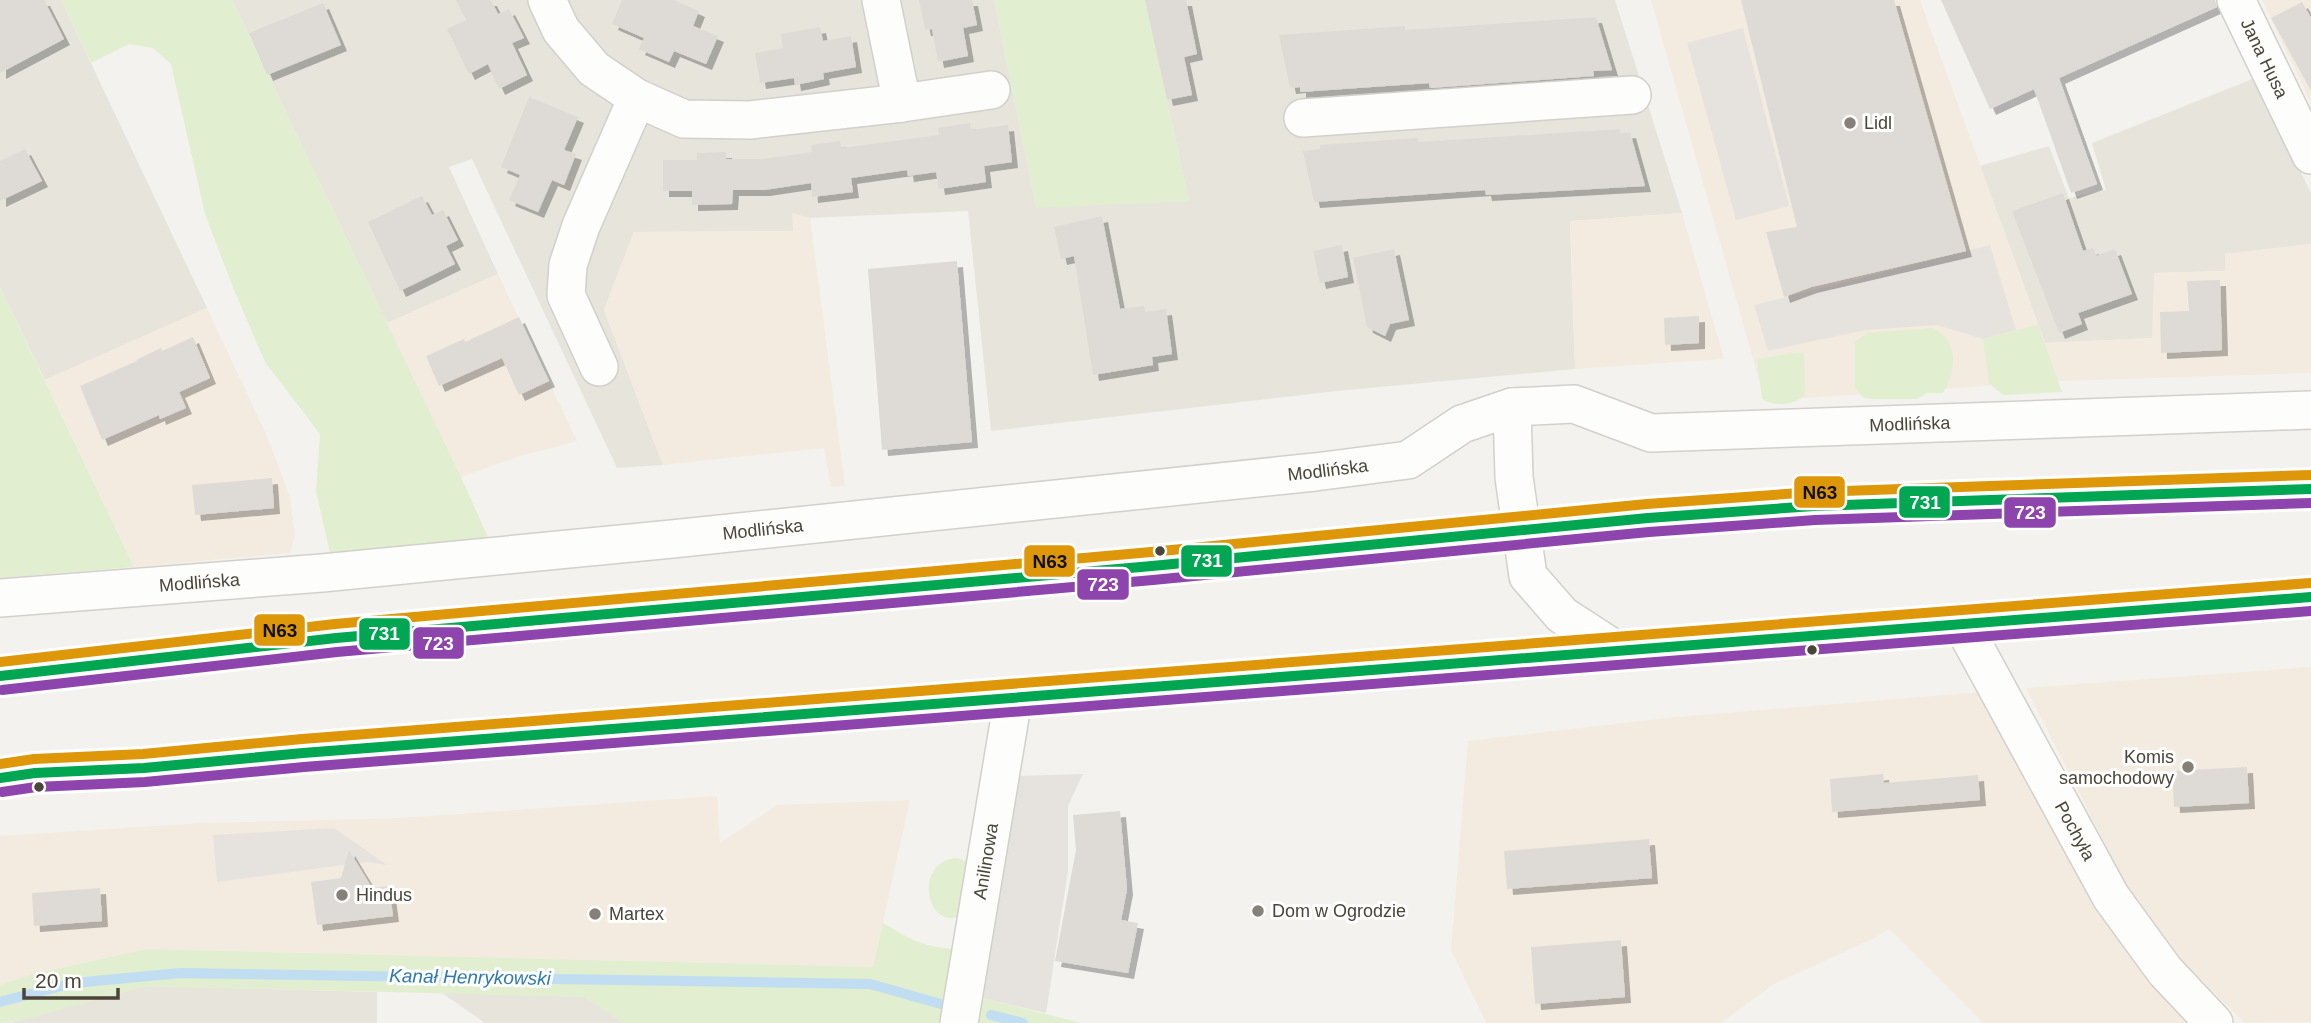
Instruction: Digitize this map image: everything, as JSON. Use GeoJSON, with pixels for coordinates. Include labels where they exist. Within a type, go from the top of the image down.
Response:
{"type":"FeatureCollection","features":[{"type":"Feature","properties":{"kind":"main road"},"geometry":{"type":"LineString","coordinates":[[0,677],[336,638],[1139,568],[1648,519],[1814,506],[2311,489]]}},
{"type":"Feature","properties":{"kind":"main road"},"geometry":{"type":"LineString","coordinates":[[0,778],[1961,622],[2311,597]]}},
{"type":"Feature","properties":{"kind":"street"},"geometry":{"type":"LineString","coordinates":[[547,0],[561,30],[594,69],[637,98],[684,119],[750,120],[991,90]]}},
{"type":"Feature","properties":{"kind":"street"},"geometry":{"type":"LineString","coordinates":[[881,0],[902,103]]}},
{"type":"Feature","properties":{"kind":"street","name":"Jana Husa"},"geometry":{"type":"LineString","coordinates":[[2236,0],[2311,155]]}},
{"type":"Feature","properties":{"kind":"street"},"geometry":{"type":"LineString","coordinates":[[1303,118],[1632,95]]}},
{"type":"Feature","properties":{"kind":"street"},"geometry":{"type":"LineString","coordinates":[[599,367],[566,295],[568,265],[581,226],[637,98]]}},
{"type":"Feature","properties":{"kind":"street","name":"Modlińska"},"geometry":{"type":"LineString","coordinates":[[0,598],[322,573],[1355,467],[1408,460],[1462,424],[1512,407],[1574,404],[1651,433],[2311,410]]}},
{"type":"Feature","properties":{"kind":"street"},"geometry":{"type":"LineString","coordinates":[[1512,407],[1514,477],[1528,576],[1562,615],[1616,650]]}},
{"type":"Feature","properties":{"kind":"street","name":"Pochyła"},"geometry":{"type":"LineString","coordinates":[[1961,622],[2111,897],[2165,971],[2214,1023]]}},
{"type":"Feature","properties":{"kind":"street","name":"Anilinowa"},"geometry":{"type":"LineString","coordinates":[[959,1023],[1013,699]]}},
{"type":"Feature","properties":{"kind":"shaded area"},"geometry":{"type":"Polygon","coordinates":[[[0,0],[61,0],[207,308],[45,380],[0,287],[0,0]]]}},
{"type":"Feature","properties":{"kind":"shaded area"},"geometry":{"type":"Polygon","coordinates":[[[232,0],[994,0],[1036,207],[1189,201],[1145,0],[1615,0],[1682,213],[1570,221],[1575,369],[1337,391],[991,431],[968,211],[810,218],[793,214],[794,231],[634,232],[604,310],[663,465],[617,468],[472,159],[449,167],[498,274],[387,323],[232,0]]]}},
{"type":"Feature","properties":{"kind":"shaded area"},"geometry":{"type":"Polygon","coordinates":[[[1651,0],[1920,0],[2045,343],[2152,338],[2154,273],[2225,271],[2225,254],[2311,244],[2311,373],[2058,381],[1765,401],[1651,0]]]}},
{"type":"Feature","properties":{"kind":"shaded area"},"geometry":{"type":"Polygon","coordinates":[[[2262,0],[2311,0],[2311,103],[2262,0]]]}},
{"type":"Feature","properties":{"kind":"shaded area"},"geometry":{"type":"Polygon","coordinates":[[[1743,28],[1789,206],[1736,220],[1687,43],[1743,28]]]}},
{"type":"Feature","properties":{"kind":"shaded area"},"geometry":{"type":"Polygon","coordinates":[[[2255,78],[2311,193],[2311,244],[2225,254],[2225,271],[2155,273],[2153,338],[2045,343],[1980,166],[2049,146],[2069,198],[2106,190],[2092,143],[2255,78]]]}},
{"type":"Feature","properties":{"kind":"shaded area"},"geometry":{"type":"Polygon","coordinates":[[[792,213],[810,218],[845,486],[831,487],[824,448],[663,465],[604,310],[634,232],[793,231],[792,213]]]}},
{"type":"Feature","properties":{"kind":"shaded area"},"geometry":{"type":"Polygon","coordinates":[[[1682,213],[1724,359],[1575,369],[1570,221],[1682,213]]]}},
{"type":"Feature","properties":{"kind":"shaded area"},"geometry":{"type":"Polygon","coordinates":[[[1990,245],[2016,330],[1983,339],[1937,325],[1865,330],[1768,351],[1754,305],[1990,245]]]}},
{"type":"Feature","properties":{"kind":"shaded area"},"geometry":{"type":"Polygon","coordinates":[[[498,274],[577,441],[520,456],[461,477],[387,323],[498,274]]]}},
{"type":"Feature","properties":{"kind":"shaded area"},"geometry":{"type":"Polygon","coordinates":[[[207,308],[267,436],[290,497],[295,535],[290,553],[134,567],[45,380],[207,308]]]}},
{"type":"Feature","properties":{"kind":"shaded area","name":"Komis samochodowy"},"geometry":{"type":"Polygon","coordinates":[[[2311,667],[2311,1022],[2245,1023],[2185,964],[2128,889],[2026,688],[2311,667]]]}},
{"type":"Feature","properties":{"kind":"shaded area"},"geometry":{"type":"Polygon","coordinates":[[[1981,692],[2095,907],[2146,979],[2189,1023],[1983,1023],[1889,929],[1774,984],[1721,1023],[1486,1023],[1451,950],[1468,741],[1676,717],[1981,692]]]}},
{"type":"Feature","properties":{"kind":"shaded area"},"geometry":{"type":"Polygon","coordinates":[[[1083,774],[1068,806],[1068,871],[1046,1013],[974,996],[1016,776],[1083,774]]]}},
{"type":"Feature","properties":{"kind":"shaded area"},"geometry":{"type":"Polygon","coordinates":[[[717,796],[720,843],[777,805],[910,800],[873,967],[146,949],[26,976],[0,985],[0,836],[202,823],[401,818],[717,796]]]}},
{"type":"Feature","properties":{"kind":"shaded area"},"geometry":{"type":"Polygon","coordinates":[[[334,828],[387,865],[367,862],[217,882],[213,835],[334,828]]]}},
{"type":"Feature","properties":{"kind":"shaded area"},"geometry":{"type":"Polygon","coordinates":[[[146,986],[377,992],[377,1023],[8,1023],[146,986]]]}},
{"type":"Feature","properties":{"kind":"shaded area"},"geometry":{"type":"Polygon","coordinates":[[[442,993],[585,997],[624,1023],[485,1023],[442,993]]]}},
{"type":"Feature","properties":{"kind":"green space"},"geometry":{"type":"Polygon","coordinates":[[[61,0],[232,0],[490,542],[341,556],[330,553],[316,491],[320,434],[265,362],[234,290],[205,214],[171,64],[153,48],[129,44],[91,63],[61,0]]]}},
{"type":"Feature","properties":{"kind":"green space"},"geometry":{"type":"Polygon","coordinates":[[[994,0],[1145,0],[1189,201],[1036,208],[994,0]]]}},
{"type":"Feature","properties":{"kind":"green space"},"geometry":{"type":"Polygon","coordinates":[[[0,287],[134,567],[0,578],[0,287]]]}},
{"type":"Feature","properties":{"kind":"green space"},"geometry":{"type":"Polygon","coordinates":[[[2038,325],[2062,392],[2003,395],[1989,383],[1983,339],[2038,325]]]}},
{"type":"Feature","properties":{"kind":"green space"},"geometry":{"type":"Polygon","coordinates":[[[1932,328],[1947,340],[1953,357],[1951,375],[1943,393],[1927,393],[1917,399],[1862,397],[1855,388],[1855,342],[1867,333],[1932,328]]]}},
{"type":"Feature","properties":{"kind":"green space"},"geometry":{"type":"Polygon","coordinates":[[[1804,352],[1805,395],[1784,404],[1762,399],[1757,359],[1804,352]]]}},
{"type":"Feature","properties":{"kind":"green space"},"geometry":{"type":"Polygon","coordinates":[[[956,858],[969,862],[960,916],[950,918],[941,915],[930,900],[930,881],[933,871],[940,864],[956,858]]]}},
{"type":"Feature","properties":{"kind":"green space"},"geometry":{"type":"Polygon","coordinates":[[[883,923],[921,943],[963,949],[943,1023],[624,1023],[585,997],[146,986],[23,1020],[0,1023],[0,985],[26,976],[146,949],[873,967],[883,923]]]}},
{"type":"Feature","properties":{"kind":"green space"},"geometry":{"type":"Polygon","coordinates":[[[974,996],[1081,1023],[970,1023],[974,996]]]}},
{"type":"Feature","properties":{"kind":"building"},"geometry":{"type":"Polygon","coordinates":[[[0,0],[44,0],[64,39],[0,73],[0,0]]]}},
{"type":"Feature","properties":{"kind":"building"},"geometry":{"type":"Polygon","coordinates":[[[456,0],[491,0],[498,14],[509,9],[524,38],[512,43],[527,75],[499,89],[488,64],[469,74],[447,29],[466,20],[456,0]]]}},
{"type":"Feature","properties":{"kind":"building"},"geometry":{"type":"Polygon","coordinates":[[[622,0],[674,0],[699,11],[693,26],[718,36],[706,64],[674,51],[669,62],[639,49],[644,38],[612,24],[622,0]]]}},
{"type":"Feature","properties":{"kind":"building"},"geometry":{"type":"Polygon","coordinates":[[[919,0],[972,0],[977,25],[963,28],[968,56],[938,62],[932,29],[925,30],[919,0]]]}},
{"type":"Feature","properties":{"kind":"building"},"geometry":{"type":"Polygon","coordinates":[[[1145,0],[1186,0],[1197,54],[1184,57],[1192,95],[1167,100],[1145,0]]]}},
{"type":"Feature","properties":{"kind":"building","name":"Lidl"},"geometry":{"type":"Polygon","coordinates":[[[1741,0],[1894,0],[1966,251],[1811,287],[1784,297],[1766,232],[1797,227],[1741,0]]]}},
{"type":"Feature","properties":{"kind":"building"},"geometry":{"type":"Polygon","coordinates":[[[1941,0],[2215,0],[2217,7],[2059,78],[2097,184],[2071,193],[2034,89],[1990,109],[1941,0]]]}},
{"type":"Feature","properties":{"kind":"building"},"geometry":{"type":"Polygon","coordinates":[[[2302,2],[2311,18],[2311,91],[2271,18],[2302,2]]]}},
{"type":"Feature","properties":{"kind":"building"},"geometry":{"type":"Polygon","coordinates":[[[323,3],[341,45],[267,75],[249,33],[323,3]]]}},
{"type":"Feature","properties":{"kind":"building"},"geometry":{"type":"Polygon","coordinates":[[[1596,17],[1612,70],[1593,71],[1594,76],[1430,88],[1429,83],[1300,92],[1300,87],[1290,88],[1279,35],[1405,26],[1405,30],[1596,17]]]}},
{"type":"Feature","properties":{"kind":"building"},"geometry":{"type":"Polygon","coordinates":[[[820,27],[823,41],[851,36],[856,67],[823,73],[824,79],[795,85],[794,78],[760,83],[755,53],[783,48],[781,34],[820,27]]]}},
{"type":"Feature","properties":{"kind":"building"},"geometry":{"type":"Polygon","coordinates":[[[529,97],[578,117],[564,150],[576,154],[564,185],[552,180],[538,212],[509,200],[520,175],[501,167],[529,97]]]}},
{"type":"Feature","properties":{"kind":"building"},"geometry":{"type":"Polygon","coordinates":[[[970,123],[971,130],[1008,125],[1012,162],[984,166],[986,182],[939,189],[936,172],[908,176],[907,170],[851,178],[853,192],[812,197],[811,183],[764,190],[733,190],[732,204],[692,205],[692,191],[663,191],[663,160],[697,160],[697,153],[726,152],[726,159],[762,159],[812,152],[811,145],[840,141],[841,148],[939,135],[938,128],[970,123]]]}},
{"type":"Feature","properties":{"kind":"building"},"geometry":{"type":"Polygon","coordinates":[[[1620,129],[1620,133],[1630,132],[1645,186],[1486,195],[1485,190],[1314,202],[1303,151],[1320,149],[1320,145],[1418,138],[1418,142],[1620,129]]]}},
{"type":"Feature","properties":{"kind":"building"},"geometry":{"type":"Polygon","coordinates":[[[25,149],[42,181],[0,201],[0,161],[25,149]]]}},
{"type":"Feature","properties":{"kind":"building"},"geometry":{"type":"Polygon","coordinates":[[[2063,193],[2083,251],[2093,248],[2096,256],[2115,249],[2132,294],[2078,313],[2082,324],[2059,333],[2012,211],[2063,193]]]}},
{"type":"Feature","properties":{"kind":"building"},"geometry":{"type":"Polygon","coordinates":[[[422,196],[432,215],[443,210],[458,240],[446,246],[455,264],[400,291],[368,222],[422,196]]]}},
{"type":"Feature","properties":{"kind":"building"},"geometry":{"type":"Polygon","coordinates":[[[1102,216],[1120,309],[1144,306],[1145,312],[1166,309],[1172,354],[1152,357],[1153,365],[1093,375],[1074,256],[1061,259],[1054,227],[1102,216]]]}},
{"type":"Feature","properties":{"kind":"building"},"geometry":{"type":"Polygon","coordinates":[[[1342,245],[1348,277],[1320,283],[1313,251],[1342,245]]]}},
{"type":"Feature","properties":{"kind":"building"},"geometry":{"type":"Polygon","coordinates":[[[1394,249],[1409,320],[1390,324],[1385,336],[1367,327],[1353,258],[1394,249]]]}},
{"type":"Feature","properties":{"kind":"building"},"geometry":{"type":"Polygon","coordinates":[[[957,261],[972,442],[882,450],[868,269],[957,261]]]}},
{"type":"Feature","properties":{"kind":"building"},"geometry":{"type":"Polygon","coordinates":[[[2220,280],[2222,350],[2161,353],[2160,312],[2189,311],[2187,281],[2220,280]]]}},
{"type":"Feature","properties":{"kind":"building"},"geometry":{"type":"Polygon","coordinates":[[[1699,316],[1699,343],[1665,345],[1664,318],[1699,316]]]}},
{"type":"Feature","properties":{"kind":"building"},"geometry":{"type":"Polygon","coordinates":[[[519,317],[549,381],[519,395],[502,358],[439,386],[426,356],[464,339],[465,342],[519,317]]]}},
{"type":"Feature","properties":{"kind":"building"},"geometry":{"type":"Polygon","coordinates":[[[193,337],[210,378],[179,392],[186,408],[160,419],[159,415],[102,440],[80,386],[161,348],[162,351],[193,337]]]}},
{"type":"Feature","properties":{"kind":"building"},"geometry":{"type":"Polygon","coordinates":[[[272,478],[274,508],[195,515],[192,485],[272,478]]]}},
{"type":"Feature","properties":{"kind":"building"},"geometry":{"type":"Polygon","coordinates":[[[2247,767],[2249,803],[2174,807],[2172,771],[2247,767]]]}},
{"type":"Feature","properties":{"kind":"building"},"geometry":{"type":"Polygon","coordinates":[[[1883,774],[1884,783],[1978,775],[1980,800],[1832,812],[1830,779],[1883,774]]]}},
{"type":"Feature","properties":{"kind":"building"},"geometry":{"type":"Polygon","coordinates":[[[1120,811],[1127,889],[1121,920],[1138,923],[1128,973],[1055,961],[1076,850],[1073,815],[1120,811]]]}},
{"type":"Feature","properties":{"kind":"building"},"geometry":{"type":"Polygon","coordinates":[[[1649,839],[1652,878],[1507,889],[1504,851],[1649,839]]]}},
{"type":"Feature","properties":{"kind":"building"},"geometry":{"type":"Polygon","coordinates":[[[349,850],[372,888],[389,886],[393,916],[317,925],[311,882],[341,878],[349,850]]]}},
{"type":"Feature","properties":{"kind":"building"},"geometry":{"type":"Polygon","coordinates":[[[100,888],[102,921],[34,926],[32,893],[100,888]]]}},
{"type":"Feature","properties":{"kind":"building"},"geometry":{"type":"Polygon","coordinates":[[[1621,940],[1625,997],[1535,1004],[1531,947],[1621,940]]]}},
{"type":"Feature","properties":{"kind":"waterway","name":"Kanał Henrykowski"},"geometry":{"type":"LineString","coordinates":[[0,1002],[74,983],[180,973],[870,984],[941,1004]]}},
{"type":"Feature","properties":{"kind":"waterway","name":"Kanał Henrykowski"},"geometry":{"type":"LineString","coordinates":[[991,1015],[1023,1023]]}},
{"type":"Feature","properties":{"kind":"transit line","name":"N63"},"geometry":{"type":"LineString","coordinates":[[0,662],[335,624],[1151,552],[1647,504],[1814,492],[2311,475]]}},
{"type":"Feature","properties":{"kind":"transit line","name":"731"},"geometry":{"type":"LineString","coordinates":[[0,676],[336,638],[1152,566],[1648,518],[1814,506],[2311,489]]}},
{"type":"Feature","properties":{"kind":"transit line","name":"723"},"geometry":{"type":"LineString","coordinates":[[2,690],[337,652],[1153,580],[1649,532],[1815,520],[2311,503]]}},
{"type":"Feature","properties":{"kind":"transit line","name":"N63"},"geometry":{"type":"LineString","coordinates":[[0,764],[34,759],[143,754],[302,739],[2310,583]]}},
{"type":"Feature","properties":{"kind":"transit line","name":"731"},"geometry":{"type":"LineString","coordinates":[[0,778],[35,773],[144,768],[303,753],[2311,597]]}},
{"type":"Feature","properties":{"kind":"transit line","name":"723"},"geometry":{"type":"LineString","coordinates":[[2,792],[36,787],[145,782],[304,767],[2311,611]]}},
{"type":"Feature","properties":{"kind":"place","name":"Lidl"},"geometry":{"type":"Point","coordinates":[1850,123]}},
{"type":"Feature","properties":{"kind":"place","name":"Komis samochodowy"},"geometry":{"type":"Point","coordinates":[2188,767]}},
{"type":"Feature","properties":{"kind":"place","name":"Hindus"},"geometry":{"type":"Point","coordinates":[342,895]}},
{"type":"Feature","properties":{"kind":"place","name":"Dom w Ogrodzie"},"geometry":{"type":"Point","coordinates":[1258,911]}},
{"type":"Feature","properties":{"kind":"place","name":"Martex"},"geometry":{"type":"Point","coordinates":[595,914]}}]}
